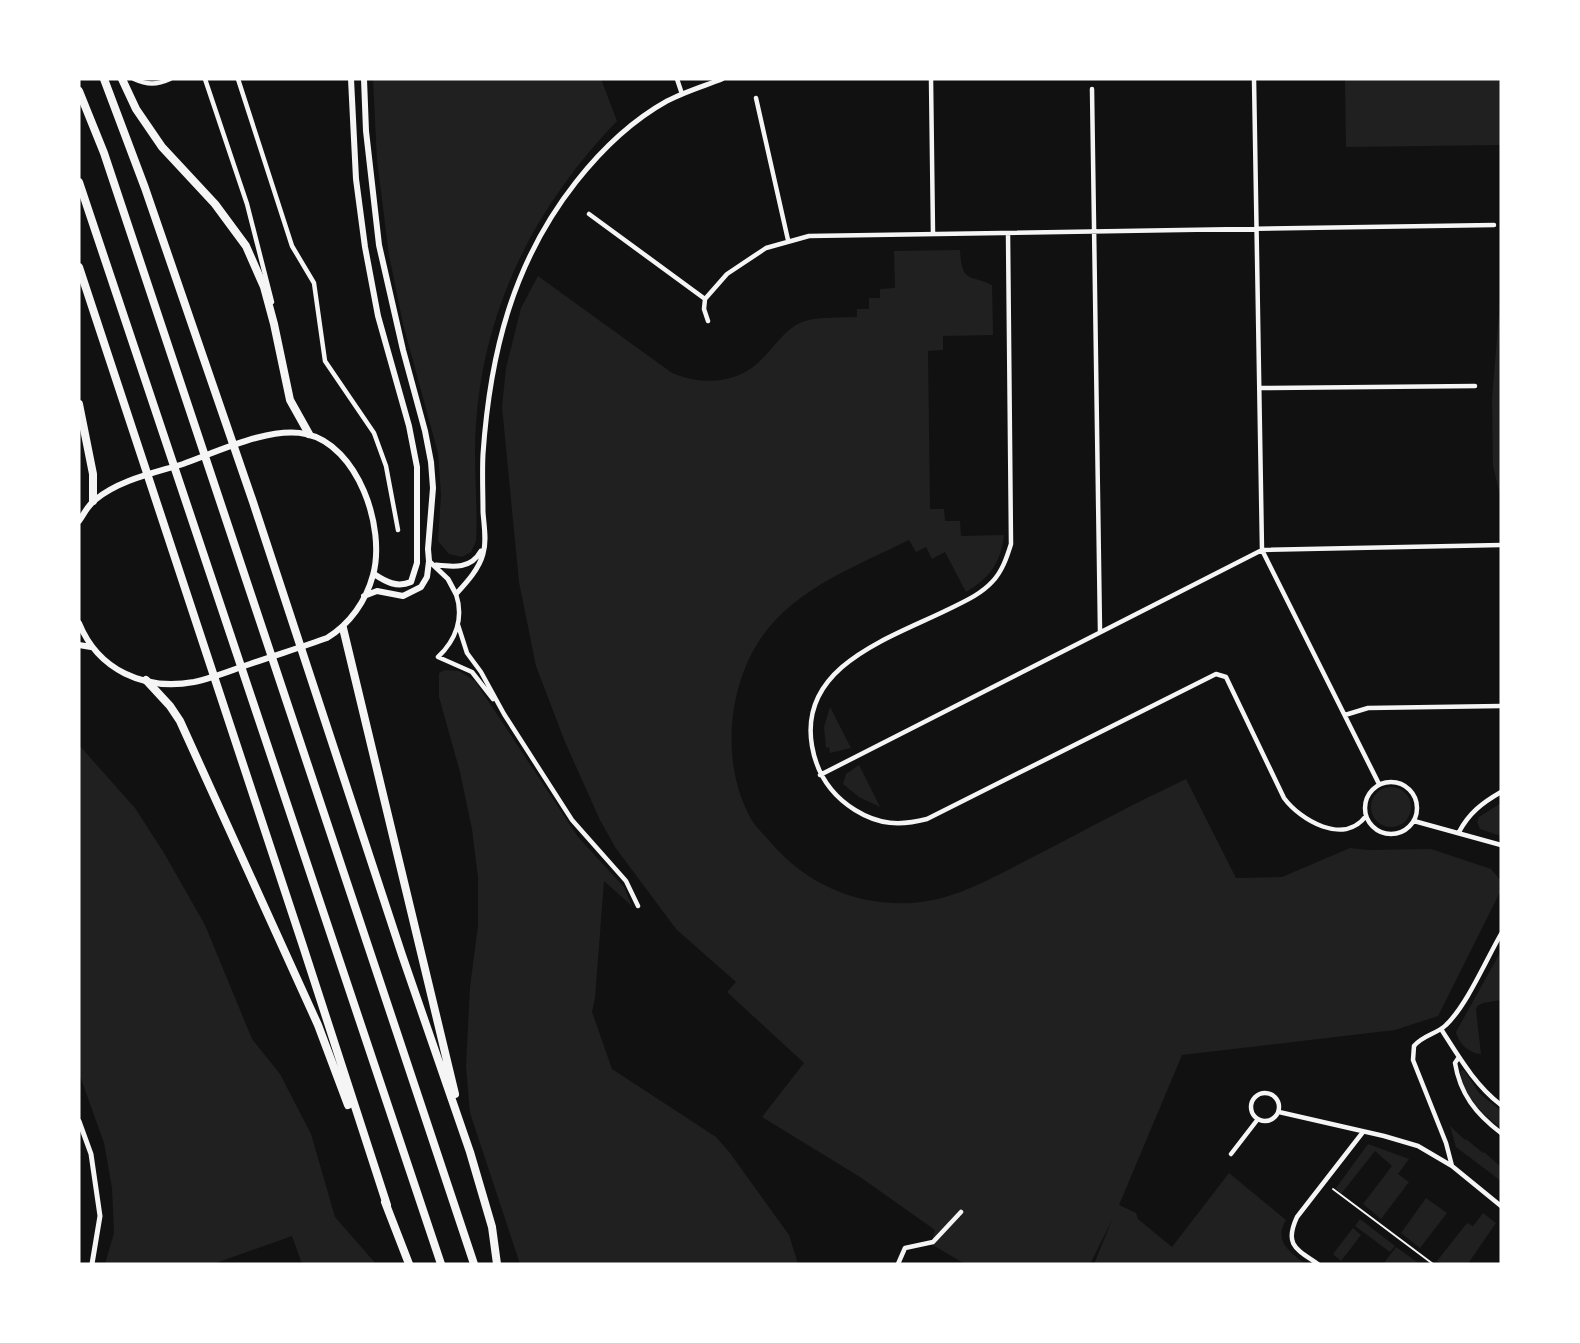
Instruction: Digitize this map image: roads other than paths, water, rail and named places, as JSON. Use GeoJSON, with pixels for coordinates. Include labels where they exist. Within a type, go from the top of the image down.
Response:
{"type":"FeatureCollection","features":[{"type":"Feature","properties":{"kind":"highway"},"geometry":{"type":"LineString","coordinates":[[104,79],[145,188],[253,502],[402,955],[470,1152],[492,1227],[497,1264]]}},
{"type":"Feature","properties":{"kind":"highway"},"geometry":{"type":"LineString","coordinates":[[122,79],[136,109],[155,138],[215,204],[246,247],[264,287],[290,400],[309,434]]}},
{"type":"Feature","properties":{"kind":"highway"},"geometry":{"type":"LineString","coordinates":[[79,91],[104,153],[214,478],[474,1264]]}},
{"type":"Feature","properties":{"kind":"highway"},"geometry":{"type":"LineString","coordinates":[[79,182],[441,1264]]}},
{"type":"Feature","properties":{"kind":"highway"},"geometry":{"type":"LineString","coordinates":[[79,267],[387,1205]]}},
{"type":"Feature","properties":{"kind":"highway"},"geometry":{"type":"LineString","coordinates":[[79,404],[93,474],[93,501]]}},
{"type":"Feature","properties":{"kind":"highway"},"geometry":{"type":"LineString","coordinates":[[343,628],[470,1152]]}},
{"type":"Feature","properties":{"kind":"highway"},"geometry":{"type":"LineString","coordinates":[[146,680],[180,721],[318,1025],[409,1264]]}},
{"type":"Feature","properties":{"kind":"main road"},"geometry":{"type":"LineString","coordinates":[[351,79],[356,179],[364,238],[382,329],[409,426],[417,467],[417,563],[411,582],[402,586],[373,574]]}},
{"type":"Feature","properties":{"kind":"main road"},"geometry":{"type":"LineString","coordinates":[[364,596],[377,591],[404,596],[413,593],[421,587],[433,563],[428,542],[433,488],[431,462],[379,245],[367,141],[365,79]]}},
{"type":"Feature","properties":{"kind":"main road"},"geometry":{"type":"LineString","coordinates":[[79,521],[93,501],[116,486],[250,441],[283,433],[309,434],[337,451],[347,462],[364,490],[376,534],[373,574],[364,596],[343,628],[327,638],[198,681],[164,684],[133,677],[112,667],[91,647],[79,623]]}},
{"type":"Feature","properties":{"kind":"main road"},"geometry":{"type":"LineString","coordinates":[[79,645],[91,647]]}},
{"type":"Feature","properties":{"kind":"street"},"geometry":{"type":"LineString","coordinates":[[134,79],[145,84],[157,84],[170,79]]}},
{"type":"Feature","properties":{"kind":"street"},"geometry":{"type":"LineString","coordinates":[[205,79],[228,143],[262,255],[274,324]]}},
{"type":"Feature","properties":{"kind":"street"},"geometry":{"type":"LineString","coordinates":[[238,79],[292,246],[314,283],[325,361],[373,433],[386,466],[398,530]]}},
{"type":"Feature","properties":{"kind":"street"},"geometry":{"type":"LineString","coordinates":[[677,79],[682,94]]}},
{"type":"Feature","properties":{"kind":"street"},"geometry":{"type":"LineString","coordinates":[[456,594],[470,579],[483,556],[485,545],[482,468],[486,409],[507,310],[528,256],[556,208],[608,146],[648,113],[682,94],[722,79]]}},
{"type":"Feature","properties":{"kind":"street"},"geometry":{"type":"LineString","coordinates":[[931,79],[933,234]]}},
{"type":"Feature","properties":{"kind":"street"},"geometry":{"type":"LineString","coordinates":[[1254,79],[1262,550],[1379,784]]}},
{"type":"Feature","properties":{"kind":"street"},"geometry":{"type":"LineString","coordinates":[[1092,89],[1100,631]]}},
{"type":"Feature","properties":{"kind":"street"},"geometry":{"type":"LineString","coordinates":[[756,98],[788,240]]}},
{"type":"Feature","properties":{"kind":"street"},"geometry":{"type":"LineString","coordinates":[[589,214],[705,299]]}},
{"type":"Feature","properties":{"kind":"street"},"geometry":{"type":"LineString","coordinates":[[708,320],[704,309],[705,299],[727,274],[766,248],[809,236],[1494,225]]}},
{"type":"Feature","properties":{"kind":"street"},"geometry":{"type":"LineString","coordinates":[[1007,233],[1011,544],[1005,563],[994,581],[976,596],[865,651],[846,662],[832,676],[815,703],[810,727],[813,754],[820,775],[839,800],[878,822],[902,824],[927,819],[1216,674],[1226,677],[1284,798],[1298,814],[1316,825],[1343,829],[1362,822],[1366,816]]}},
{"type":"Feature","properties":{"kind":"street"},"geometry":{"type":"LineString","coordinates":[[1260,388],[1475,386]]}},
{"type":"Feature","properties":{"kind":"street"},"geometry":{"type":"LineString","coordinates":[[433,563],[467,565],[477,559],[485,545]]}},
{"type":"Feature","properties":{"kind":"street"},"geometry":{"type":"LineString","coordinates":[[820,775],[1262,550],[1501,545]]}},
{"type":"Feature","properties":{"kind":"street"},"geometry":{"type":"LineString","coordinates":[[433,563],[449,579],[459,609],[458,625],[451,643],[438,657],[472,672],[504,714]]}},
{"type":"Feature","properties":{"kind":"street"},"geometry":{"type":"LineString","coordinates":[[458,625],[467,653],[481,672],[504,714],[572,820],[626,881],[638,906]]}},
{"type":"Feature","properties":{"kind":"street"},"geometry":{"type":"LineString","coordinates":[[1345,715],[1368,708],[1501,706]]}},
{"type":"Feature","properties":{"kind":"street"},"geometry":{"type":"LineString","coordinates":[[1396,782],[1412,792],[1417,803],[1414,821],[1405,830],[1389,834],[1373,827],[1366,816],[1366,798],[1379,784],[1396,782]]}},
{"type":"Feature","properties":{"kind":"street"},"geometry":{"type":"LineString","coordinates":[[1459,832],[1476,808],[1501,792]]}},
{"type":"Feature","properties":{"kind":"street"},"geometry":{"type":"LineString","coordinates":[[1414,821],[1501,845]]}},
{"type":"Feature","properties":{"kind":"street"},"geometry":{"type":"LineString","coordinates":[[1452,1166],[1446,1143],[1413,1060],[1414,1046],[1419,1040],[1441,1029],[1456,1014],[1501,934]]}},
{"type":"Feature","properties":{"kind":"street"},"geometry":{"type":"LineString","coordinates":[[1441,1029],[1459,1058],[1488,1095],[1501,1105]]}},
{"type":"Feature","properties":{"kind":"street"},"geometry":{"type":"LineString","coordinates":[[1459,1058],[1455,1063],[1464,1094],[1475,1111],[1501,1132]]}},
{"type":"Feature","properties":{"kind":"street"},"geometry":{"type":"LineString","coordinates":[[1260,1093],[1274,1095],[1279,1102],[1279,1112],[1272,1120],[1258,1119],[1253,1114],[1251,1104],[1260,1093]]}},
{"type":"Feature","properties":{"kind":"street"},"geometry":{"type":"LineString","coordinates":[[1279,1112],[1407,1141],[1452,1166],[1501,1206]]}},
{"type":"Feature","properties":{"kind":"street"},"geometry":{"type":"LineString","coordinates":[[1231,1154],[1258,1119]]}},
{"type":"Feature","properties":{"kind":"street"},"geometry":{"type":"LineString","coordinates":[[79,1121],[90,1154],[100,1216],[92,1264]]}},
{"type":"Feature","properties":{"kind":"street"},"geometry":{"type":"LineString","coordinates":[[1318,1264],[1295,1247],[1291,1238],[1292,1228],[1297,1217],[1363,1132]]}},
{"type":"Feature","properties":{"kind":"street"},"geometry":{"type":"LineString","coordinates":[[898,1264],[905,1248],[933,1242],[961,1212]]}}]}
